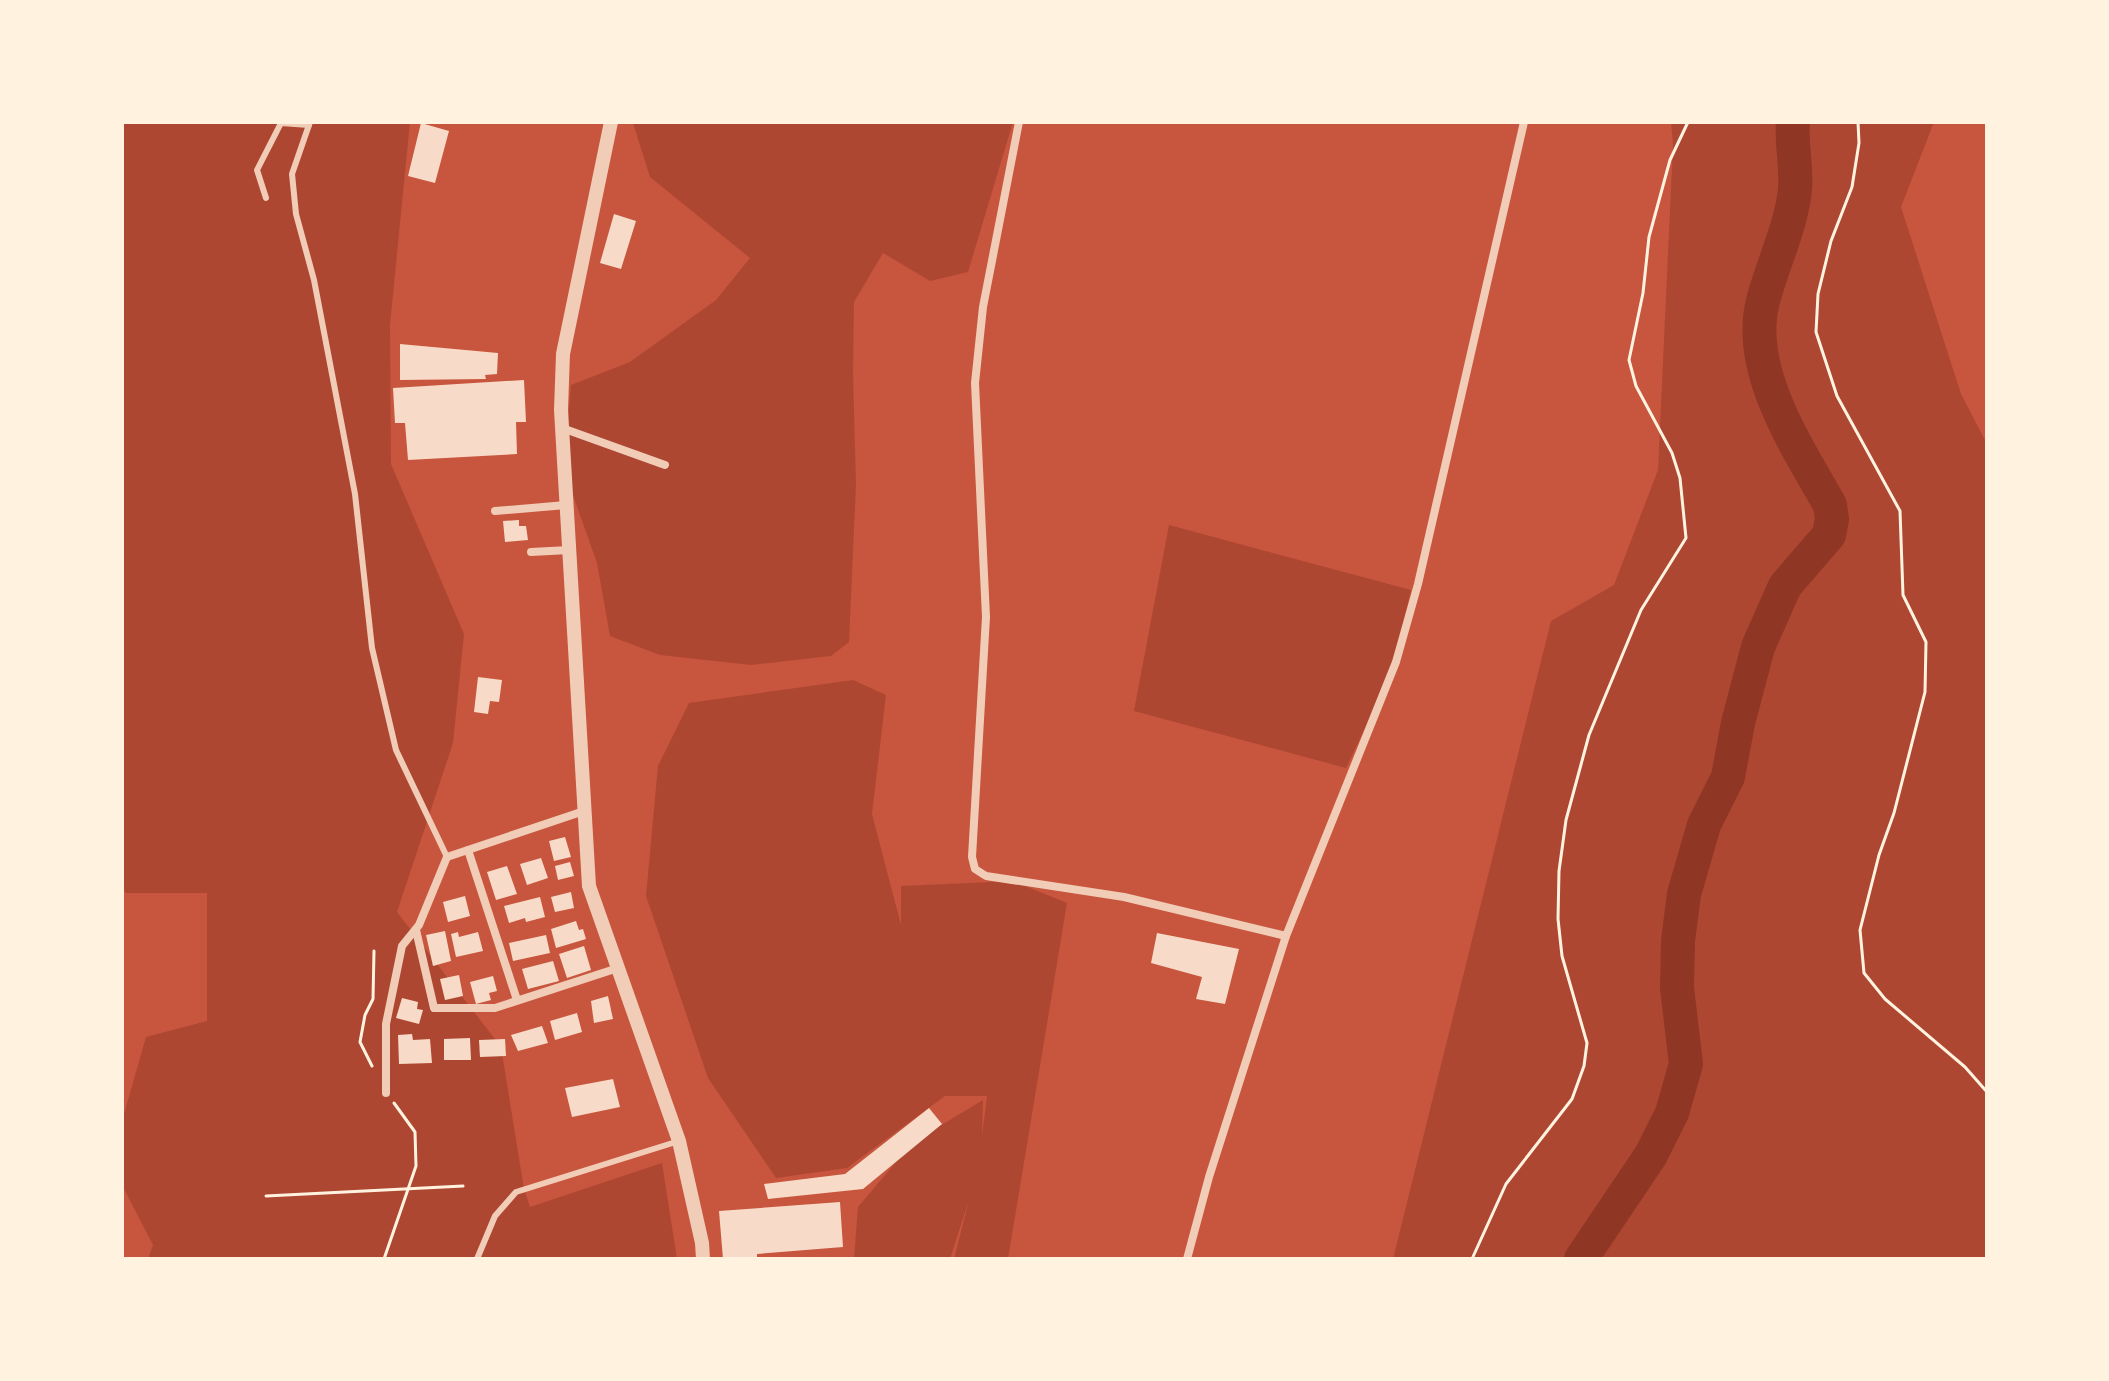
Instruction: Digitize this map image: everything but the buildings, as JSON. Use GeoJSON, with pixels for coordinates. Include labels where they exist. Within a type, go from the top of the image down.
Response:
{"type":"FeatureCollection","features":[{"type":"Feature","properties":{"kind":"street"},"geometry":{"type":"LineString","coordinates":[[611,122],[563,354],[562,428],[589,886],[679,1141],[703,1259]]}},
{"type":"Feature","properties":{"kind":"street"},"geometry":{"type":"LineString","coordinates":[[1019,122],[983,307],[975,383],[986,617],[972,857],[975,869],[986,876],[1124,897],[1286,936]]}},
{"type":"Feature","properties":{"kind":"street"},"geometry":{"type":"LineString","coordinates":[[1187,1259],[1209,1177],[1286,936],[1396,662],[1418,584],[1524,122]]}},
{"type":"Feature","properties":{"kind":"street"},"geometry":{"type":"LineString","coordinates":[[562,428],[665,465]]}},
{"type":"Feature","properties":{"kind":"street"},"geometry":{"type":"LineString","coordinates":[[495,511],[566,505]]}},
{"type":"Feature","properties":{"kind":"street"},"geometry":{"type":"LineString","coordinates":[[531,552],[569,550]]}},
{"type":"Feature","properties":{"kind":"street"},"geometry":{"type":"LineString","coordinates":[[386,1093],[386,1024],[402,946],[416,930],[447,857],[584,811]]}},
{"type":"Feature","properties":{"kind":"street"},"geometry":{"type":"LineString","coordinates":[[468,850],[517,1000]]}},
{"type":"Feature","properties":{"kind":"street"},"geometry":{"type":"LineString","coordinates":[[416,930],[434,1008],[495,1008],[618,968]]}},
{"type":"Feature","properties":{"kind":"lane"},"geometry":{"type":"LineString","coordinates":[[266,198],[257,170],[281,123],[310,124],[292,174],[296,214],[314,280],[323,340],[355,494],[372,648],[396,750],[447,857]]}},
{"type":"Feature","properties":{"kind":"lane"},"geometry":{"type":"LineString","coordinates":[[477,1259],[495,1216],[516,1192],[679,1141]]}},
{"type":"Feature","properties":{"kind":"path"},"geometry":{"type":"LineString","coordinates":[[1472,1259],[1506,1184],[1572,1099],[1584,1066],[1587,1043],[1562,956],[1558,919],[1559,871],[1566,820],[1589,735],[1641,610],[1686,538],[1680,478],[1672,453],[1636,386],[1629,360],[1643,293],[1649,237],[1670,160],[1688,122]]}},
{"type":"Feature","properties":{"kind":"path"},"geometry":{"type":"LineString","coordinates":[[1858,122],[1859,143],[1852,187],[1831,241],[1821,281],[1816,332],[1837,396],[1900,511],[1903,595],[1926,642],[1925,692],[1860,930],[1864,973],[1885,999],[1965,1067],[1987,1092]]}},
{"type":"Feature","properties":{"kind":"path"},"geometry":{"type":"LineString","coordinates":[[266,1196],[463,1186]]}},
{"type":"Feature","properties":{"kind":"shaded area"},"geometry":{"type":"Polygon","coordinates":[[[122,122],[410,122],[390,325],[391,464],[464,634],[453,743],[397,912],[501,1047],[524,1189],[530,1207],[662,1163],[677,1259],[148,1259],[153,1245],[122,1185],[122,1121],[146,1037],[207,1021],[207,893],[126,893],[122,888],[122,122]]]}},
{"type":"Feature","properties":{"kind":"shaded area"},"geometry":{"type":"Polygon","coordinates":[[[635,122],[1013,122],[968,272],[930,281],[883,253],[854,302],[856,484],[849,642],[831,656],[751,665],[660,655],[610,636],[597,563],[564,470],[571,385],[630,362],[716,300],[750,258],[650,177],[635,122]]]}},
{"type":"Feature","properties":{"kind":"shaded area"},"geometry":{"type":"Polygon","coordinates":[[[1671,122],[1934,122],[1901,207],[1961,394],[1987,444],[1987,1259],[1393,1259],[1551,621],[1614,585],[1658,470],[1673,145],[1671,122]]]}},
{"type":"Feature","properties":{"kind":"shaded area"},"geometry":{"type":"Polygon","coordinates":[[[1169,525],[1411,590],[1392,671],[1346,768],[1134,711],[1169,525]]]}},
{"type":"Feature","properties":{"kind":"shaded area"},"geometry":{"type":"Polygon","coordinates":[[[853,680],[886,695],[872,814],[901,925],[901,886],[1013,881],[1067,903],[1008,1259],[954,1259],[969,1200],[950,1259],[854,1259],[858,1207],[913,1142],[983,1100],[982,1136],[987,1096],[945,1096],[847,1168],[776,1178],[708,1078],[646,896],[658,766],[689,703],[853,680]]]}},
{"type":"Feature","properties":{"kind":"waterway"},"geometry":{"type":"LineString","coordinates":[[1581,1259],[1651,1155],[1672,1113],[1686,1064],[1677,988],[1678,941],[1684,894],[1704,825],[1728,777],[1758,647],[1785,586],[1829,535],[1832,519],[1830,505],[1778,408],[1761,354],[1759,327],[1763,301],[1786,231],[1795,189],[1793,122]]}}]}
